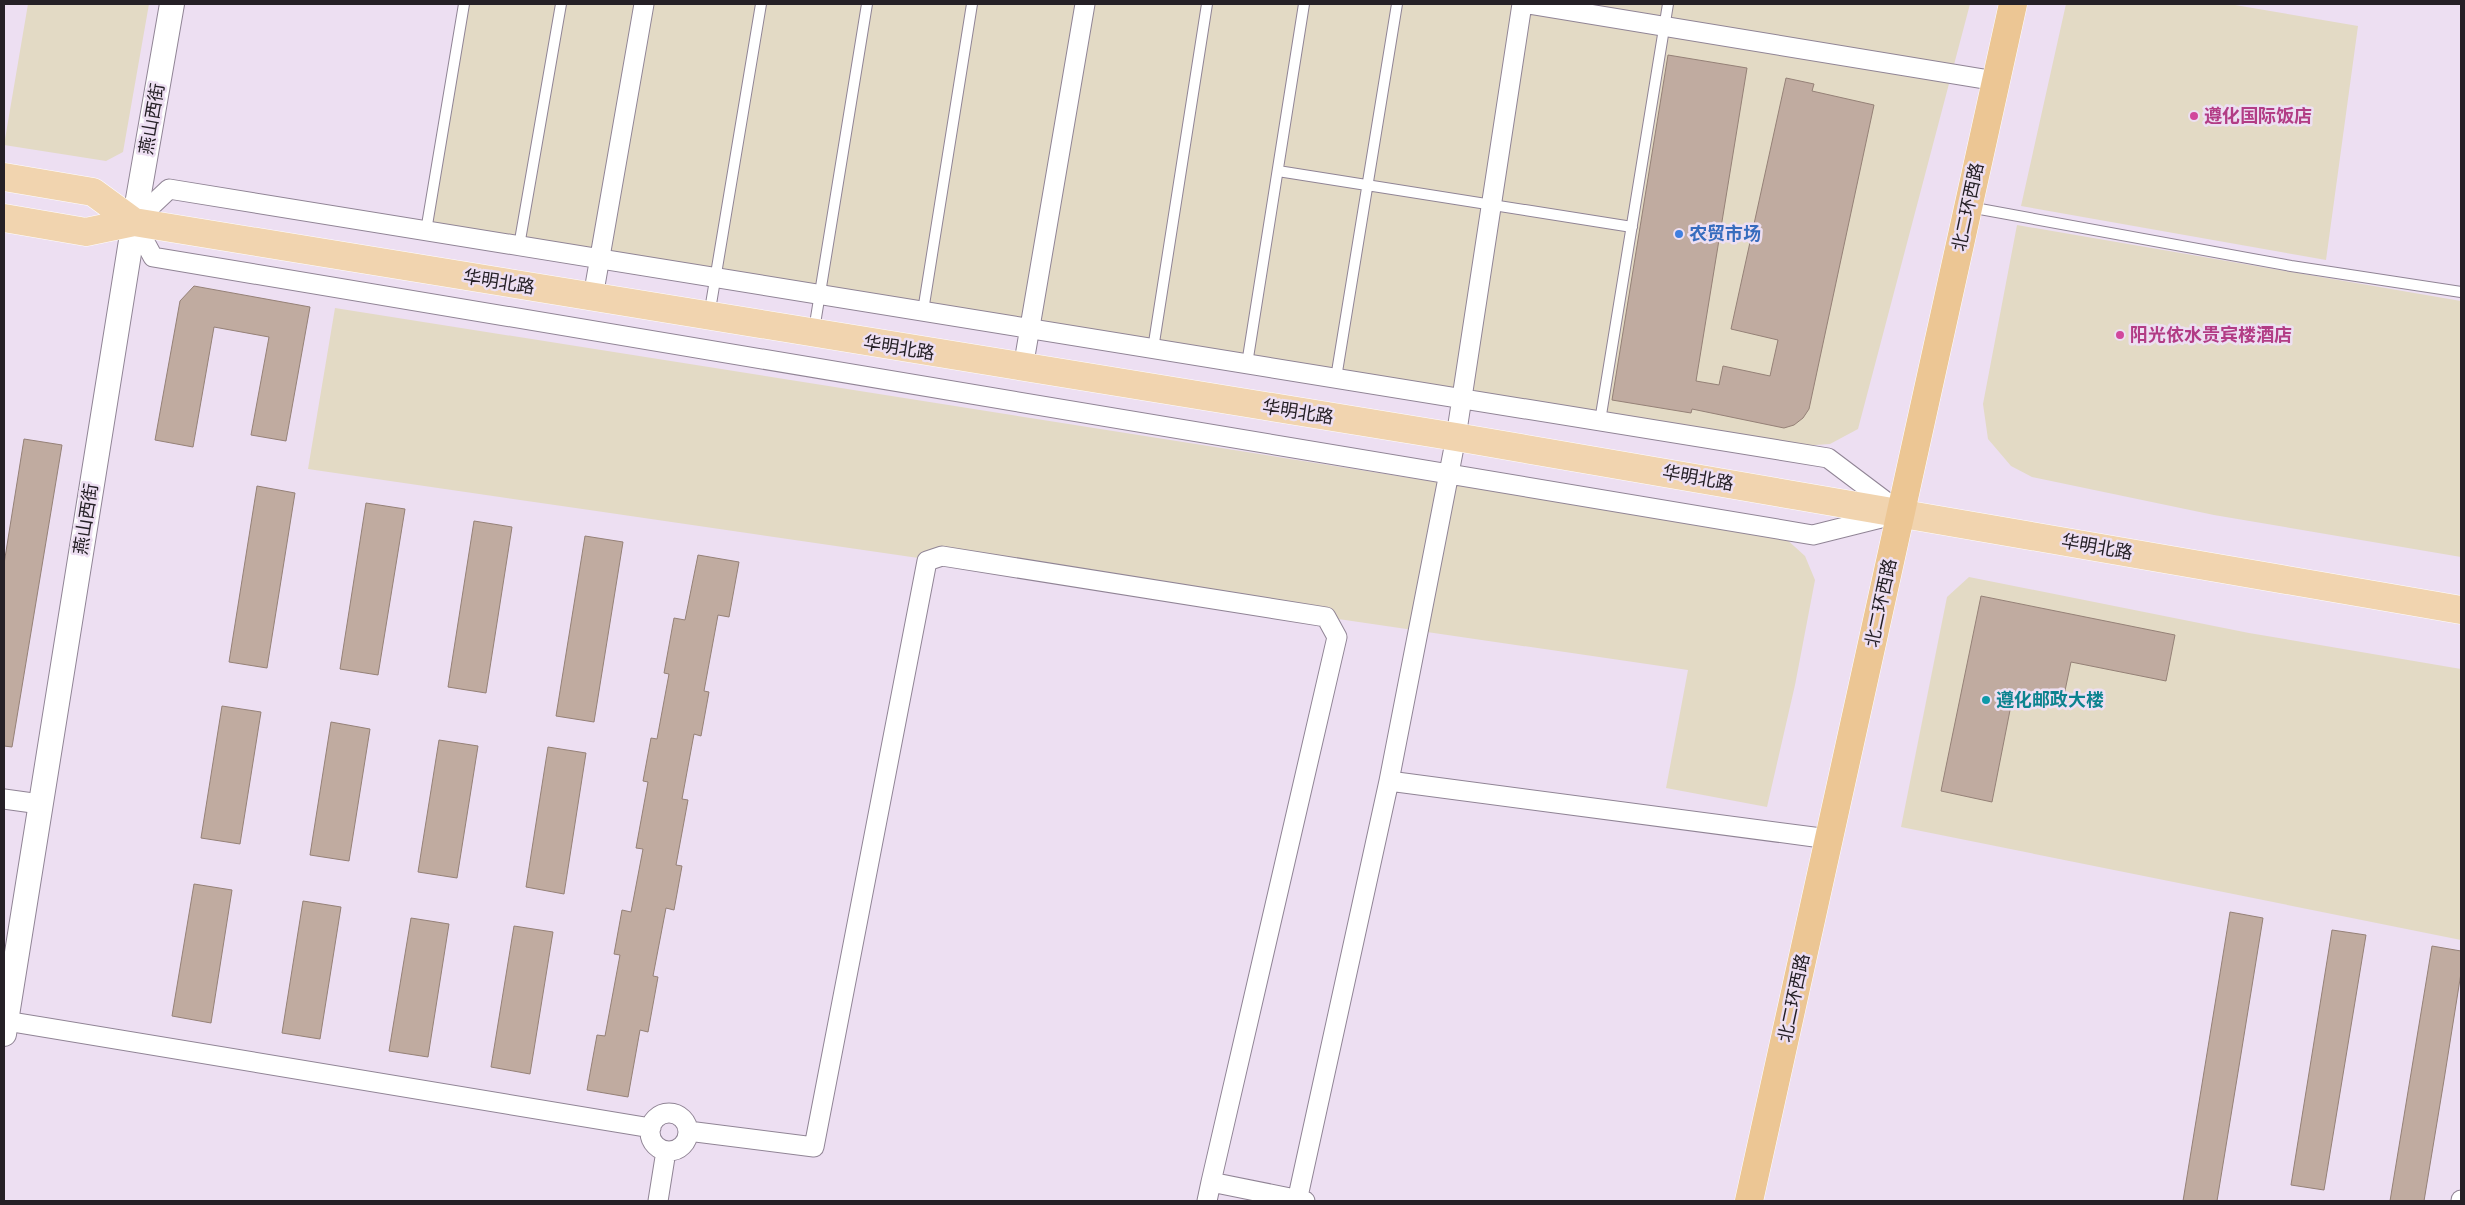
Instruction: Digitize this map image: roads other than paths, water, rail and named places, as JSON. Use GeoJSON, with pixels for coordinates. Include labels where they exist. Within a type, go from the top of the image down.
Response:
{"type":"FeatureCollection","features":[{"type":"Feature","properties":{"kind":"highway","name":"北二环西路"},"geometry":{"type":"LineString","coordinates":[[1749,1201],[2013,4]]}},
{"type":"Feature","properties":{"kind":"main road","name":"华明北路"},"geometry":{"type":"LineString","coordinates":[[4,177],[93,192],[134,222]]}},
{"type":"Feature","properties":{"kind":"main road","name":"华明北路"},"geometry":{"type":"LineString","coordinates":[[4,218],[86,232],[134,222],[1456,438],[2461,610]]}},
{"type":"Feature","properties":{"kind":"street","name":"燕山西街"},"geometry":{"type":"LineString","coordinates":[[5,1027],[134,222],[172,4]]}},
{"type":"Feature","properties":{"kind":"street"},"geometry":{"type":"LineString","coordinates":[[593,297],[644,4]]}},
{"type":"Feature","properties":{"kind":"street"},"geometry":{"type":"LineString","coordinates":[[1023,368],[1085,4]]}},
{"type":"Feature","properties":{"kind":"street"},"geometry":{"type":"LineString","coordinates":[[1211,1182],[1300,1201],[1390,781],[1456,438],[1522,4]]}},
{"type":"Feature","properties":{"kind":"street"},"geometry":{"type":"LineString","coordinates":[[1528,4],[1996,81]]}},
{"type":"Feature","properties":{"kind":"street"},"geometry":{"type":"LineString","coordinates":[[169,189],[1828,458],[1901,513],[1813,535],[153,257],[134,222],[169,189]]}},
{"type":"Feature","properties":{"kind":"street"},"geometry":{"type":"LineString","coordinates":[[688,1131],[814,1147],[927,561],[942,556],[1326,617],[1337,637],[1207,1201]]}},
{"type":"Feature","properties":{"kind":"street"},"geometry":{"type":"LineString","coordinates":[[1390,781],[1829,839]]}},
{"type":"Feature","properties":{"kind":"street"},"geometry":{"type":"LineString","coordinates":[[4,800],[40,804]]}},
{"type":"Feature","properties":{"kind":"street"},"geometry":{"type":"LineString","coordinates":[[5,1027],[651,1128]]}},
{"type":"Feature","properties":{"kind":"street"},"geometry":{"type":"LineString","coordinates":[[668,1113],[679,1116],[688,1131],[688,1136],[682,1146],[666,1151],[655,1145],[650,1134],[657,1118],[668,1113]]}},
{"type":"Feature","properties":{"kind":"street"},"geometry":{"type":"LineString","coordinates":[[658,1201],[666,1151]]}},
{"type":"Feature","properties":{"kind":"lane"},"geometry":{"type":"LineString","coordinates":[[426,230],[464,4]]}},
{"type":"Feature","properties":{"kind":"lane"},"geometry":{"type":"LineString","coordinates":[[519,246],[561,4]]}},
{"type":"Feature","properties":{"kind":"lane"},"geometry":{"type":"LineString","coordinates":[[709,316],[760,4]]}},
{"type":"Feature","properties":{"kind":"lane"},"geometry":{"type":"LineString","coordinates":[[814,334],[867,4]]}},
{"type":"Feature","properties":{"kind":"lane"},"geometry":{"type":"LineString","coordinates":[[923,311],[972,4]]}},
{"type":"Feature","properties":{"kind":"lane"},"geometry":{"type":"LineString","coordinates":[[1153,349],[1207,4]]}},
{"type":"Feature","properties":{"kind":"lane"},"geometry":{"type":"LineString","coordinates":[[1247,364],[1304,4]]}},
{"type":"Feature","properties":{"kind":"lane"},"geometry":{"type":"LineString","coordinates":[[1336,378],[1396,4]]}},
{"type":"Feature","properties":{"kind":"lane"},"geometry":{"type":"LineString","coordinates":[[1600,421],[1668,4]]}},
{"type":"Feature","properties":{"kind":"lane"},"geometry":{"type":"LineString","coordinates":[[1278,171],[1632,227]]}},
{"type":"Feature","properties":{"kind":"lane"},"geometry":{"type":"LineString","coordinates":[[1968,206],[2291,266],[2461,292]]}},
{"type":"Feature","properties":{"kind":"place","name":"遵化国际饭店"},"geometry":{"type":"Point","coordinates":[2194,116]}},
{"type":"Feature","properties":{"kind":"place","name":"农贸市场"},"geometry":{"type":"Point","coordinates":[1679,234]}},
{"type":"Feature","properties":{"kind":"place","name":"阳光依水贵宾楼酒店"},"geometry":{"type":"Point","coordinates":[2120,335]}},
{"type":"Feature","properties":{"kind":"place","name":"遵化邮政大楼"},"geometry":{"type":"Point","coordinates":[1986,700]}}]}
